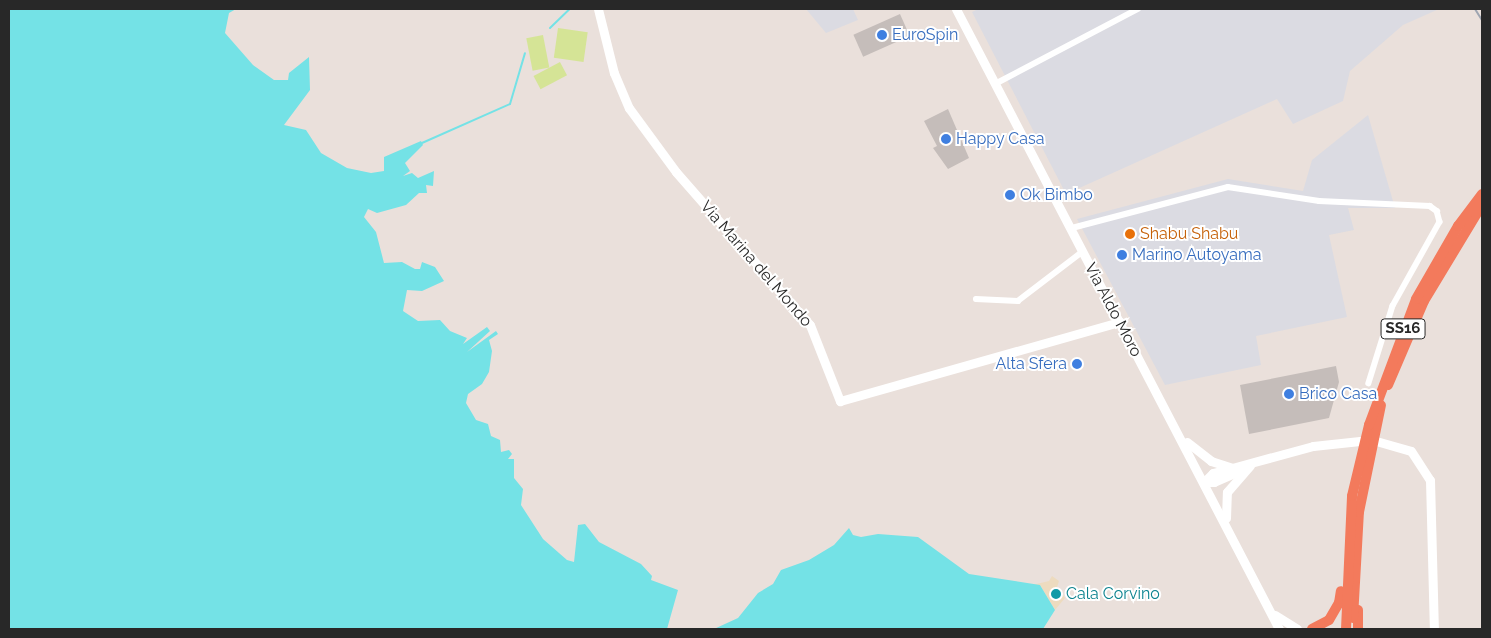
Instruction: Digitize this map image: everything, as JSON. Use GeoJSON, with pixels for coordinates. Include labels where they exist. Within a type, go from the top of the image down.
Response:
{"type":"FeatureCollection","features":[{"type":"Feature","properties":{"kind":"highway","name":"SS16"},"geometry":{"type":"LineString","coordinates":[[1312,629],[1329,620],[1339,603],[1352,496],[1372,425],[1416,298],[1480,200]]}},
{"type":"Feature","properties":{"kind":"highway","name":"SS16"},"geometry":{"type":"LineString","coordinates":[[1353,629],[1364,457]]}},
{"type":"Feature","properties":{"kind":"highway","name":"SS16"},"geometry":{"type":"LineString","coordinates":[[1346,629],[1352,496]]}},
{"type":"Feature","properties":{"kind":"highway","name":"SS16"},"geometry":{"type":"LineString","coordinates":[[1358,629],[1359,512]]}},
{"type":"Feature","properties":{"kind":"main road","name":"Via Marina del Mondo"},"geometry":{"type":"LineString","coordinates":[[598,9],[614,73],[629,108],[676,172],[810,325],[840,401],[1120,322]]}},
{"type":"Feature","properties":{"kind":"main road","name":"Via Aldo Moro"},"geometry":{"type":"LineString","coordinates":[[956,9],[1072,228],[1082,252],[1227,524],[1279,629]]}},
{"type":"Feature","properties":{"kind":"main road"},"geometry":{"type":"LineString","coordinates":[[1177,430],[1202,456],[1232,468]]}},
{"type":"Feature","properties":{"kind":"main road"},"geometry":{"type":"LineString","coordinates":[[1204,482],[1213,473],[1313,446],[1360,441]]}},
{"type":"Feature","properties":{"kind":"main road"},"geometry":{"type":"LineString","coordinates":[[1376,441],[1412,451],[1430,480],[1434,629]]}},
{"type":"Feature","properties":{"kind":"main road"},"geometry":{"type":"LineString","coordinates":[[1204,482],[1214,482],[1259,462]]}},
{"type":"Feature","properties":{"kind":"main road"},"geometry":{"type":"LineString","coordinates":[[1227,524],[1227,492],[1244,468]]}},
{"type":"Feature","properties":{"kind":"main road"},"geometry":{"type":"LineString","coordinates":[[1270,610],[1297,629]]}},
{"type":"Feature","properties":{"kind":"street"},"geometry":{"type":"LineString","coordinates":[[995,84],[1138,9]]}},
{"type":"Feature","properties":{"kind":"street"},"geometry":{"type":"LineString","coordinates":[[1072,228],[1228,187],[1319,201],[1430,206],[1437,211],[1440,222],[1393,306],[1369,383]]}},
{"type":"Feature","properties":{"kind":"street"},"geometry":{"type":"LineString","coordinates":[[976,299],[1018,301],[1082,252]]}},
{"type":"Feature","properties":{"kind":"shaded area"},"geometry":{"type":"Polygon","coordinates":[[[806,9],[853,9],[858,20],[826,33],[806,9]]]}},
{"type":"Feature","properties":{"kind":"shaded area"},"geometry":{"type":"Polygon","coordinates":[[[978,9],[1439,9],[1403,25],[1350,71],[1343,101],[1293,124],[1277,99],[1066,194],[972,12],[978,9]]]}},
{"type":"Feature","properties":{"kind":"shaded area"},"geometry":{"type":"Polygon","coordinates":[[[1368,115],[1395,208],[1348,208],[1354,230],[1329,235],[1347,317],[1256,336],[1261,365],[1165,385],[1077,219],[1228,179],[1303,191],[1312,160],[1368,115]]]}},
{"type":"Feature","properties":{"kind":"sand","name":"Cala Corvino"},"geometry":{"type":"Polygon","coordinates":[[[1052,576],[1059,581],[1057,587],[1065,598],[1055,610],[1040,585],[1032,585],[1049,581],[1052,576]]]}},
{"type":"Feature","properties":{"kind":"green space"},"geometry":{"type":"Polygon","coordinates":[[[558,28],[588,32],[584,62],[554,58],[558,28]]]}},
{"type":"Feature","properties":{"kind":"green space"},"geometry":{"type":"Polygon","coordinates":[[[543,35],[549,67],[533,71],[526,38],[543,35]]]}},
{"type":"Feature","properties":{"kind":"green space"},"geometry":{"type":"Polygon","coordinates":[[[560,62],[567,75],[541,89],[534,76],[560,62]]]}},
{"type":"Feature","properties":{"kind":"water"},"geometry":{"type":"Polygon","coordinates":[[[9,9],[236,9],[229,13],[225,33],[253,65],[274,80],[288,80],[289,73],[309,57],[310,90],[284,125],[306,130],[321,153],[347,168],[371,173],[384,171],[384,157],[421,141],[423,145],[405,163],[410,171],[403,176],[412,173],[418,178],[434,171],[433,186],[426,185],[427,193],[419,193],[406,205],[377,213],[368,209],[364,217],[376,232],[384,263],[402,262],[415,269],[420,269],[422,262],[435,267],[444,281],[422,291],[407,290],[403,311],[418,321],[440,320],[450,331],[467,338],[463,344],[487,327],[490,331],[467,352],[496,331],[498,334],[489,340],[492,351],[489,372],[482,384],[468,394],[466,403],[476,420],[488,424],[491,436],[500,440],[501,452],[509,450],[512,454],[508,459],[514,459],[514,478],[523,489],[521,505],[543,539],[567,560],[574,562],[578,525],[585,524],[599,542],[641,564],[652,576],[651,580],[678,590],[667,629],[9,629],[9,9]]]}},
{"type":"Feature","properties":{"kind":"water"},"geometry":{"type":"Polygon","coordinates":[[[849,528],[853,535],[861,537],[878,534],[918,537],[969,574],[1040,585],[1055,610],[1043,629],[714,629],[738,618],[758,593],[773,584],[781,570],[809,560],[834,545],[849,528]]]}},
{"type":"Feature","properties":{"kind":"building","name":"EuroSpin"},"geometry":{"type":"Polygon","coordinates":[[[900,14],[910,36],[863,57],[853,35],[900,14]]]}},
{"type":"Feature","properties":{"kind":"building","name":"Happy Casa"},"geometry":{"type":"Polygon","coordinates":[[[948,109],[969,158],[948,169],[933,148],[937,146],[924,121],[948,109]]]}},
{"type":"Feature","properties":{"kind":"building","name":"Brico Casa"},"geometry":{"type":"Polygon","coordinates":[[[1336,366],[1339,382],[1329,418],[1249,434],[1240,385],[1336,366]]]}},
{"type":"Feature","properties":{"kind":"waterway"},"geometry":{"type":"LineString","coordinates":[[550,28],[570,9]]}},
{"type":"Feature","properties":{"kind":"waterway"},"geometry":{"type":"LineString","coordinates":[[422,143],[510,104],[525,53]]}},
{"type":"Feature","properties":{"kind":"railway"},"geometry":{"type":"LineString","coordinates":[[1475,9],[1482,20]]}},
{"type":"Feature","properties":{"kind":"place","name":"EuroSpin"},"geometry":{"type":"Point","coordinates":[882,35]}},
{"type":"Feature","properties":{"kind":"place","name":"Happy Casa"},"geometry":{"type":"Point","coordinates":[946,139]}},
{"type":"Feature","properties":{"kind":"place","name":"Ok Bimbo"},"geometry":{"type":"Point","coordinates":[1010,195]}},
{"type":"Feature","properties":{"kind":"place","name":"Shabu Shabu"},"geometry":{"type":"Point","coordinates":[1130,234]}},
{"type":"Feature","properties":{"kind":"place","name":"Marino Autoyama"},"geometry":{"type":"Point","coordinates":[1122,255]}},
{"type":"Feature","properties":{"kind":"place","name":"Alta Sfera"},"geometry":{"type":"Point","coordinates":[1077,364]}},
{"type":"Feature","properties":{"kind":"place","name":"Brico Casa"},"geometry":{"type":"Point","coordinates":[1289,394]}},
{"type":"Feature","properties":{"kind":"place","name":"Cala Corvino"},"geometry":{"type":"Point","coordinates":[1056,594]}}]}
